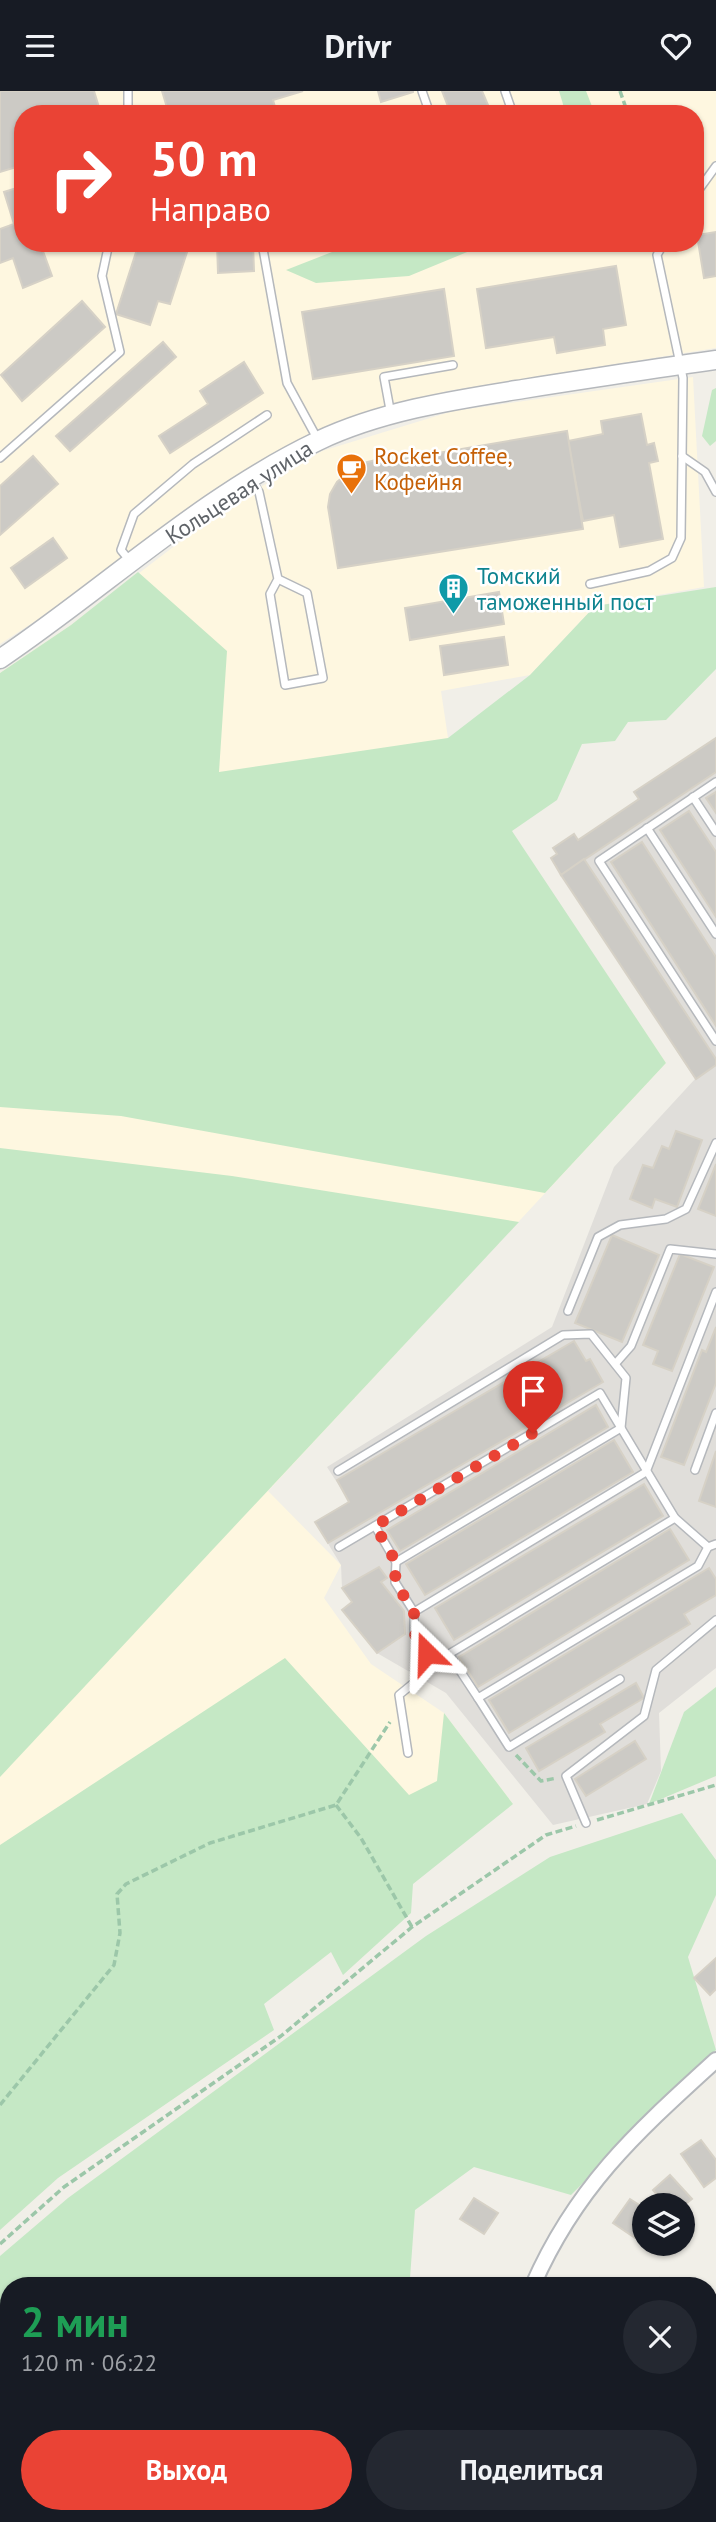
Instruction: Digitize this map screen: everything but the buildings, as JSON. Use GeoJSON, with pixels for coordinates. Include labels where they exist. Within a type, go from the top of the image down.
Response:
{"type":"FeatureCollection","features":[{"type":"Feature","properties":{"kind":"street","name":"Кольцевая улица"},"geometry":{"type":"LineString","coordinates":[[0,659],[251,480],[319,440],[391,416],[450,401],[716,360]]}},
{"type":"Feature","properties":{"kind":"street"},"geometry":{"type":"LineString","coordinates":[[536,2277],[553,2239],[586,2190],[626,2143],[716,2060]]}},
{"type":"Feature","properties":{"kind":"lane"},"geometry":{"type":"LineString","coordinates":[[704,183],[716,166]]}},
{"type":"Feature","properties":{"kind":"lane"},"geometry":{"type":"LineString","coordinates":[[0,458],[120,352],[102,276],[107,252]]}},
{"type":"Feature","properties":{"kind":"lane"},"geometry":{"type":"LineString","coordinates":[[265,252],[287,383],[319,440]]}},
{"type":"Feature","properties":{"kind":"lane"},"geometry":{"type":"LineString","coordinates":[[590,584],[649,571],[672,558],[681,538],[684,378],[657,255],[659,252]]}},
{"type":"Feature","properties":{"kind":"lane"},"geometry":{"type":"LineString","coordinates":[[391,416],[384,377],[453,365]]}},
{"type":"Feature","properties":{"kind":"lane"},"geometry":{"type":"LineString","coordinates":[[131,563],[121,550],[134,514],[193,464],[267,415]]}},
{"type":"Feature","properties":{"kind":"lane"},"geometry":{"type":"LineString","coordinates":[[682,456],[705,472],[716,492]]}},
{"type":"Feature","properties":{"kind":"lane"},"geometry":{"type":"LineString","coordinates":[[251,480],[259,492],[278,579],[270,594],[285,685],[323,678],[307,593],[278,579]]}},
{"type":"Feature","properties":{"kind":"lane"},"geometry":{"type":"LineString","coordinates":[[716,782],[599,861],[716,1041]]}},
{"type":"Feature","properties":{"kind":"lane"},"geometry":{"type":"LineString","coordinates":[[693,797],[716,832]]}},
{"type":"Feature","properties":{"kind":"lane"},"geometry":{"type":"LineString","coordinates":[[647,828],[716,935]]}},
{"type":"Feature","properties":{"kind":"lane"},"geometry":{"type":"LineString","coordinates":[[568,1311],[598,1237],[620,1225],[666,1219],[687,1209],[716,1143]]}},
{"type":"Feature","properties":{"kind":"lane"},"geometry":{"type":"LineString","coordinates":[[616,1363],[631,1346],[670,1249],[716,1254]]}},
{"type":"Feature","properties":{"kind":"lane"},"geometry":{"type":"LineString","coordinates":[[414,1612],[646,1472],[716,1292]]}},
{"type":"Feature","properties":{"kind":"lane"},"geometry":{"type":"LineString","coordinates":[[338,1471],[563,1335],[591,1334],[626,1378],[621,1428]]}},
{"type":"Feature","properties":{"kind":"lane"},"geometry":{"type":"LineString","coordinates":[[339,1547],[600,1393],[675,1518],[712,1545],[698,1566],[478,1698]]}},
{"type":"Feature","properties":{"kind":"lane"},"geometry":{"type":"LineString","coordinates":[[695,1470],[716,1413]]}},
{"type":"Feature","properties":{"kind":"lane"},"geometry":{"type":"LineString","coordinates":[[396,1562],[621,1428]]}},
{"type":"Feature","properties":{"kind":"lane"},"geometry":{"type":"LineString","coordinates":[[408,1753],[400,1695],[449,1654],[675,1518]]}},
{"type":"Feature","properties":{"kind":"lane"},"geometry":{"type":"LineString","coordinates":[[375,1526],[396,1562],[395,1582],[414,1612],[414,1633],[427,1653],[449,1654]]}},
{"type":"Feature","properties":{"kind":"lane"},"geometry":{"type":"LineString","coordinates":[[586,1823],[566,1776],[644,1716],[656,1670],[716,1620]]}},
{"type":"Feature","properties":{"kind":"lane"},"geometry":{"type":"LineString","coordinates":[[449,1654],[509,1747],[620,1679]]}},
{"type":"Feature","properties":{"kind":"path"},"geometry":{"type":"LineString","coordinates":[[0,2105],[114,1965],[120,1933],[117,1894],[126,1884],[210,1843],[336,1805],[401,1706]]}},
{"type":"Feature","properties":{"kind":"path"},"geometry":{"type":"LineString","coordinates":[[509,1747],[541,1781],[566,1776]]}},
{"type":"Feature","properties":{"kind":"path"},"geometry":{"type":"LineString","coordinates":[[0,2244],[64,2187],[281,2036],[412,1927],[546,1835],[625,1814],[716,1785]]}},
{"type":"Feature","properties":{"kind":"path"},"geometry":{"type":"LineString","coordinates":[[336,1805],[361,1838],[412,1927]]}},
{"type":"Feature","properties":{"kind":"shaded area"},"geometry":{"type":"Polygon","coordinates":[[[0,91],[716,91],[716,348],[447,391],[315,430],[211,491],[57,607],[0,644],[0,91]]]}},
{"type":"Feature","properties":{"kind":"shaded area"},"geometry":{"type":"Polygon","coordinates":[[[693,377],[704,587],[595,606],[530,675],[441,691],[448,738],[666,1063],[268,1491],[341,1565],[324,1598],[371,1664],[444,1713],[513,1804],[0,2025],[0,673],[71,625],[223,509],[322,451],[453,411],[693,377]]]}},
{"type":"Feature","properties":{"kind":"shaded area"},"geometry":{"type":"Polygon","coordinates":[[[716,738],[716,1668],[659,1713],[661,1771],[647,1804],[553,1825],[446,1693],[377,1653],[342,1610],[352,1602],[342,1588],[341,1565],[315,1522],[349,1501],[327,1467],[552,1327],[614,1167],[695,1079],[551,858],[638,800],[634,792],[716,738]]]}},
{"type":"Feature","properties":{"kind":"green space"},"geometry":{"type":"Polygon","coordinates":[[[559,91],[586,91],[591,105],[563,105],[559,91]]]}},
{"type":"Feature","properties":{"kind":"green space"},"geometry":{"type":"Polygon","coordinates":[[[332,252],[467,252],[409,276],[316,283],[286,270],[332,252]]]}},
{"type":"Feature","properties":{"kind":"green space"},"geometry":{"type":"Polygon","coordinates":[[[716,388],[716,441],[710,446],[702,436],[712,390],[716,388]]]}},
{"type":"Feature","properties":{"kind":"green space"},"geometry":{"type":"Polygon","coordinates":[[[138,572],[227,651],[219,772],[448,738],[530,675],[595,606],[716,587],[716,669],[666,720],[628,722],[615,741],[582,744],[557,800],[512,831],[666,1063],[545,1193],[121,1116],[0,1107],[0,673],[71,625],[138,572]]]}},
{"type":"Feature","properties":{"kind":"green space"},"geometry":{"type":"Polygon","coordinates":[[[0,1148],[232,1176],[519,1222],[0,1777],[0,1148]]]}},
{"type":"Feature","properties":{"kind":"green space"},"geometry":{"type":"Polygon","coordinates":[[[285,1658],[409,1795],[437,1781],[444,1713],[513,1804],[413,1884],[411,1913],[343,1975],[331,1952],[264,2004],[274,2030],[58,2178],[0,2230],[0,1845],[285,1658]]]}},
{"type":"Feature","properties":{"kind":"green space"},"geometry":{"type":"Polygon","coordinates":[[[716,1687],[716,1776],[649,1804],[684,1712],[716,1687]]]}},
{"type":"Feature","properties":{"kind":"green space"},"geometry":{"type":"Polygon","coordinates":[[[682,1813],[716,1860],[716,1895],[688,1957],[716,2050],[571,2195],[474,2167],[415,2210],[410,2277],[0,2277],[0,2256],[68,2198],[426,1936],[550,1857],[682,1813]]]}},
{"type":"Feature","properties":{"kind":"place","name":"Rocket Coffee, Кофейня"},"geometry":{"type":"Point","coordinates":[351,496]}},
{"type":"Feature","properties":{"kind":"place","name":"Томский таможенный пост"},"geometry":{"type":"Point","coordinates":[454,616]}},
{"type":"Feature","properties":{"kind":"route"},"geometry":{"type":"LineString","coordinates":[[427,1653],[414,1633],[414,1612],[395,1582],[396,1562],[375,1526],[533,1433]]}}]}
